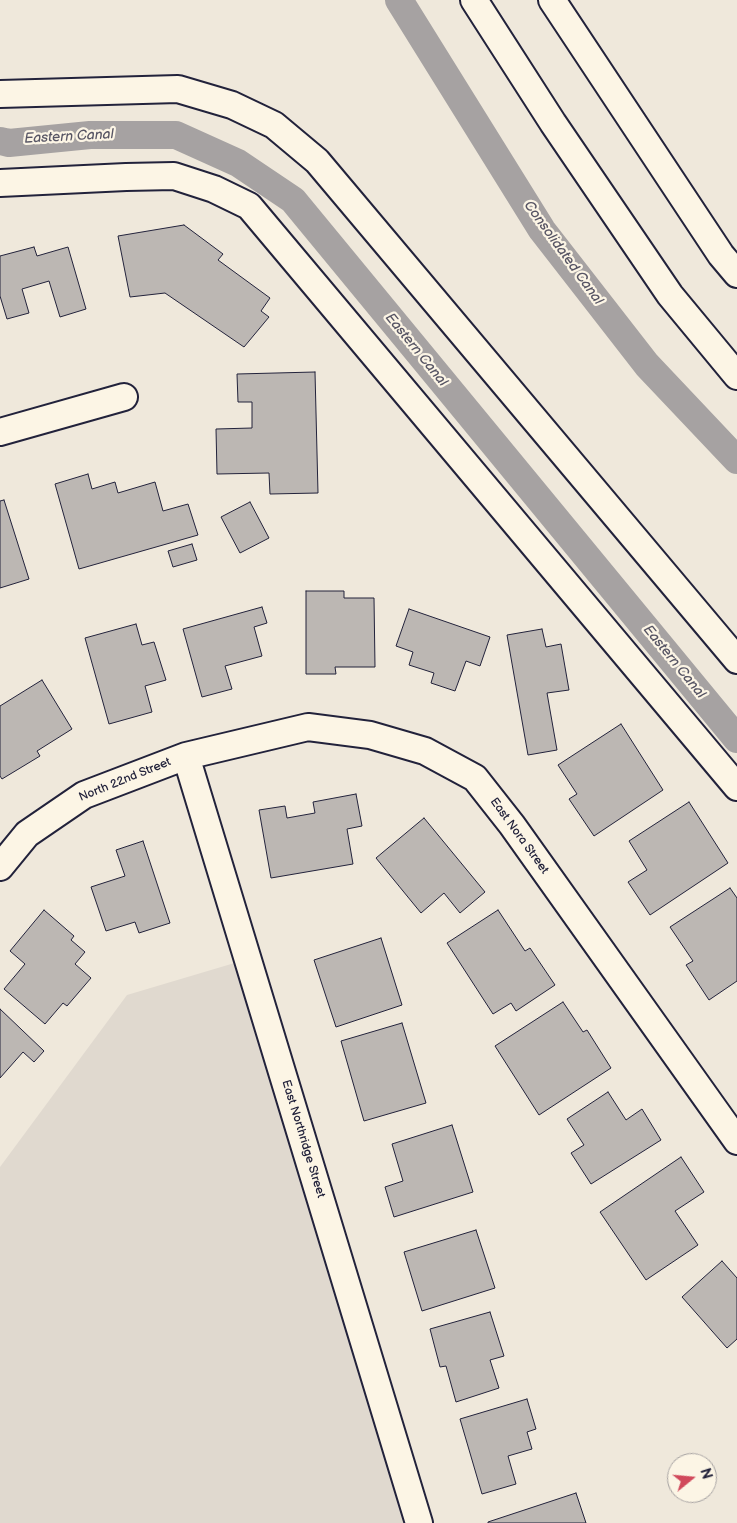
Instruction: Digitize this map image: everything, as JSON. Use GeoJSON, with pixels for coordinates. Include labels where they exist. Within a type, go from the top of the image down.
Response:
{"type":"FeatureCollection","features":[{"type":"Feature","properties":{"kind":"street"},"geometry":{"type":"LineString","coordinates":[[474,0],[553,123],[670,295],[737,376]]}},
{"type":"Feature","properties":{"kind":"street"},"geometry":{"type":"LineString","coordinates":[[552,0],[721,254],[737,274]]}},
{"type":"Feature","properties":{"kind":"street"},"geometry":{"type":"LineString","coordinates":[[0,94],[178,89],[232,105],[274,125],[317,161],[737,660]]}},
{"type":"Feature","properties":{"kind":"street"},"geometry":{"type":"LineString","coordinates":[[0,184],[174,176],[214,189],[249,206],[737,788]]}},
{"type":"Feature","properties":{"kind":"street"},"geometry":{"type":"LineString","coordinates":[[0,432],[124,397]]}},
{"type":"Feature","properties":{"kind":"street","name":"East Nora Street"},"geometry":{"type":"LineString","coordinates":[[186,756],[308,727],[370,735],[407,746],[425,752],[475,778],[512,825],[737,1141]]}},
{"type":"Feature","properties":{"kind":"street","name":"North 22nd Street"},"geometry":{"type":"LineString","coordinates":[[0,867],[27,834],[84,795],[186,756]]}},
{"type":"Feature","properties":{"kind":"street","name":"East Northridge Street"},"geometry":{"type":"LineString","coordinates":[[186,756],[419,1523]]}},
{"type":"Feature","properties":{"kind":"shaded area"},"geometry":{"type":"Polygon","coordinates":[[[248,959],[419,1523],[0,1523],[0,1167],[127,995],[248,959]]]}},
{"type":"Feature","properties":{"kind":"building"},"geometry":{"type":"Polygon","coordinates":[[[184,225],[223,254],[218,260],[270,298],[261,311],[269,317],[244,347],[165,293],[130,297],[118,236],[184,225]]]}},
{"type":"Feature","properties":{"kind":"building"},"geometry":{"type":"Polygon","coordinates":[[[34,247],[37,256],[68,247],[86,309],[60,317],[49,281],[22,289],[29,313],[7,319],[0,296],[0,256],[34,247]]]}},
{"type":"Feature","properties":{"kind":"building"},"geometry":{"type":"Polygon","coordinates":[[[315,372],[318,493],[270,494],[269,473],[217,474],[216,429],[252,428],[252,402],[238,402],[237,374],[315,372]]]}},
{"type":"Feature","properties":{"kind":"building"},"geometry":{"type":"Polygon","coordinates":[[[88,474],[92,489],[115,482],[118,493],[155,482],[163,511],[188,504],[198,535],[79,569],[55,484],[88,474]]]}},
{"type":"Feature","properties":{"kind":"building"},"geometry":{"type":"Polygon","coordinates":[[[4,500],[29,579],[0,588],[0,501],[4,500]]]}},
{"type":"Feature","properties":{"kind":"building"},"geometry":{"type":"Polygon","coordinates":[[[250,502],[269,538],[240,553],[221,517],[250,502]]]}},
{"type":"Feature","properties":{"kind":"building"},"geometry":{"type":"Polygon","coordinates":[[[192,544],[197,560],[173,567],[168,551],[192,544]]]}},
{"type":"Feature","properties":{"kind":"building"},"geometry":{"type":"Polygon","coordinates":[[[306,591],[344,591],[344,598],[374,598],[375,667],[335,667],[336,674],[306,674],[306,591]]]}},
{"type":"Feature","properties":{"kind":"building"},"geometry":{"type":"Polygon","coordinates":[[[262,607],[267,623],[254,627],[262,656],[225,666],[232,689],[202,697],[183,629],[262,607]]]}},
{"type":"Feature","properties":{"kind":"building"},"geometry":{"type":"Polygon","coordinates":[[[409,609],[490,637],[480,666],[466,661],[455,691],[431,683],[434,673],[409,665],[413,652],[396,646],[409,609]]]}},
{"type":"Feature","properties":{"kind":"building"},"geometry":{"type":"Polygon","coordinates":[[[136,624],[142,645],[154,642],[166,680],[145,686],[152,712],[109,724],[85,638],[136,624]]]}},
{"type":"Feature","properties":{"kind":"building"},"geometry":{"type":"Polygon","coordinates":[[[542,629],[546,647],[561,644],[569,690],[547,693],[557,750],[528,755],[507,635],[542,629]]]}},
{"type":"Feature","properties":{"kind":"building"},"geometry":{"type":"Polygon","coordinates":[[[42,680],[72,729],[37,751],[40,756],[2,779],[0,776],[0,706],[42,680]]]}},
{"type":"Feature","properties":{"kind":"building"},"geometry":{"type":"Polygon","coordinates":[[[621,724],[663,790],[594,836],[569,799],[577,794],[558,765],[621,724]]]}},
{"type":"Feature","properties":{"kind":"building"},"geometry":{"type":"Polygon","coordinates":[[[356,794],[362,826],[347,829],[353,864],[271,878],[259,810],[285,806],[287,818],[315,813],[313,802],[356,794]]]}},
{"type":"Feature","properties":{"kind":"building"},"geometry":{"type":"Polygon","coordinates":[[[689,802],[728,863],[650,915],[628,882],[647,870],[629,841],[689,802]]]}},
{"type":"Feature","properties":{"kind":"building"},"geometry":{"type":"Polygon","coordinates":[[[424,818],[485,892],[460,913],[444,893],[421,913],[376,858],[424,818]]]}},
{"type":"Feature","properties":{"kind":"building"},"geometry":{"type":"Polygon","coordinates":[[[143,841],[170,923],[139,933],[135,922],[106,931],[91,887],[125,876],[116,850],[143,841]]]}},
{"type":"Feature","properties":{"kind":"building"},"geometry":{"type":"Polygon","coordinates":[[[730,888],[737,898],[737,981],[709,1000],[686,965],[693,961],[670,927],[730,888]]]}},
{"type":"Feature","properties":{"kind":"building"},"geometry":{"type":"Polygon","coordinates":[[[44,910],[74,936],[71,940],[85,952],[75,964],[91,978],[67,1006],[63,1003],[45,1024],[4,989],[25,964],[10,951],[44,910]]]}},
{"type":"Feature","properties":{"kind":"building"},"geometry":{"type":"Polygon","coordinates":[[[498,910],[525,951],[530,948],[555,985],[516,1011],[511,1003],[493,1014],[447,943],[498,910]]]}},
{"type":"Feature","properties":{"kind":"building"},"geometry":{"type":"Polygon","coordinates":[[[381,938],[402,1005],[336,1027],[314,960],[381,938]]]}},
{"type":"Feature","properties":{"kind":"building"},"geometry":{"type":"Polygon","coordinates":[[[563,1002],[583,1032],[587,1030],[611,1068],[539,1115],[495,1046],[563,1002]]]}},
{"type":"Feature","properties":{"kind":"building"},"geometry":{"type":"Polygon","coordinates":[[[0,1009],[44,1051],[34,1062],[23,1052],[0,1078],[0,1009]]]}},
{"type":"Feature","properties":{"kind":"building"},"geometry":{"type":"Polygon","coordinates":[[[402,1023],[426,1103],[364,1121],[341,1041],[402,1023]]]}},
{"type":"Feature","properties":{"kind":"building"},"geometry":{"type":"Polygon","coordinates":[[[608,1092],[626,1120],[642,1109],[661,1140],[591,1184],[571,1153],[584,1145],[567,1119],[608,1092]]]}},
{"type":"Feature","properties":{"kind":"building"},"geometry":{"type":"Polygon","coordinates":[[[452,1125],[473,1192],[394,1217],[385,1187],[403,1181],[392,1144],[452,1125]]]}},
{"type":"Feature","properties":{"kind":"building"},"geometry":{"type":"Polygon","coordinates":[[[681,1157],[704,1192],[675,1211],[698,1245],[646,1280],[600,1212],[681,1157]]]}},
{"type":"Feature","properties":{"kind":"building"},"geometry":{"type":"Polygon","coordinates":[[[476,1230],[495,1288],[422,1311],[404,1252],[476,1230]]]}},
{"type":"Feature","properties":{"kind":"building"},"geometry":{"type":"Polygon","coordinates":[[[722,1261],[737,1278],[737,1339],[727,1348],[682,1297],[722,1261]]]}},
{"type":"Feature","properties":{"kind":"building"},"geometry":{"type":"Polygon","coordinates":[[[490,1312],[504,1356],[490,1360],[499,1388],[456,1402],[446,1366],[440,1367],[430,1329],[490,1312]]]}},
{"type":"Feature","properties":{"kind":"building"},"geometry":{"type":"Polygon","coordinates":[[[527,1399],[536,1429],[527,1432],[532,1449],[508,1456],[516,1484],[482,1494],[460,1419],[527,1399]]]}},
{"type":"Feature","properties":{"kind":"building"},"geometry":{"type":"Polygon","coordinates":[[[576,1493],[586,1523],[488,1523],[488,1522],[576,1493]]]}},
{"type":"Feature","properties":{"kind":"waterway","name":"Consolidated Canal"},"geometry":{"type":"LineString","coordinates":[[399,0],[542,230],[647,365],[737,460]]}},
{"type":"Feature","properties":{"kind":"waterway","name":"Eastern Canal"},"geometry":{"type":"LineString","coordinates":[[0,141],[9,143],[90,135],[176,135],[238,163],[293,200],[737,739]]}}]}
